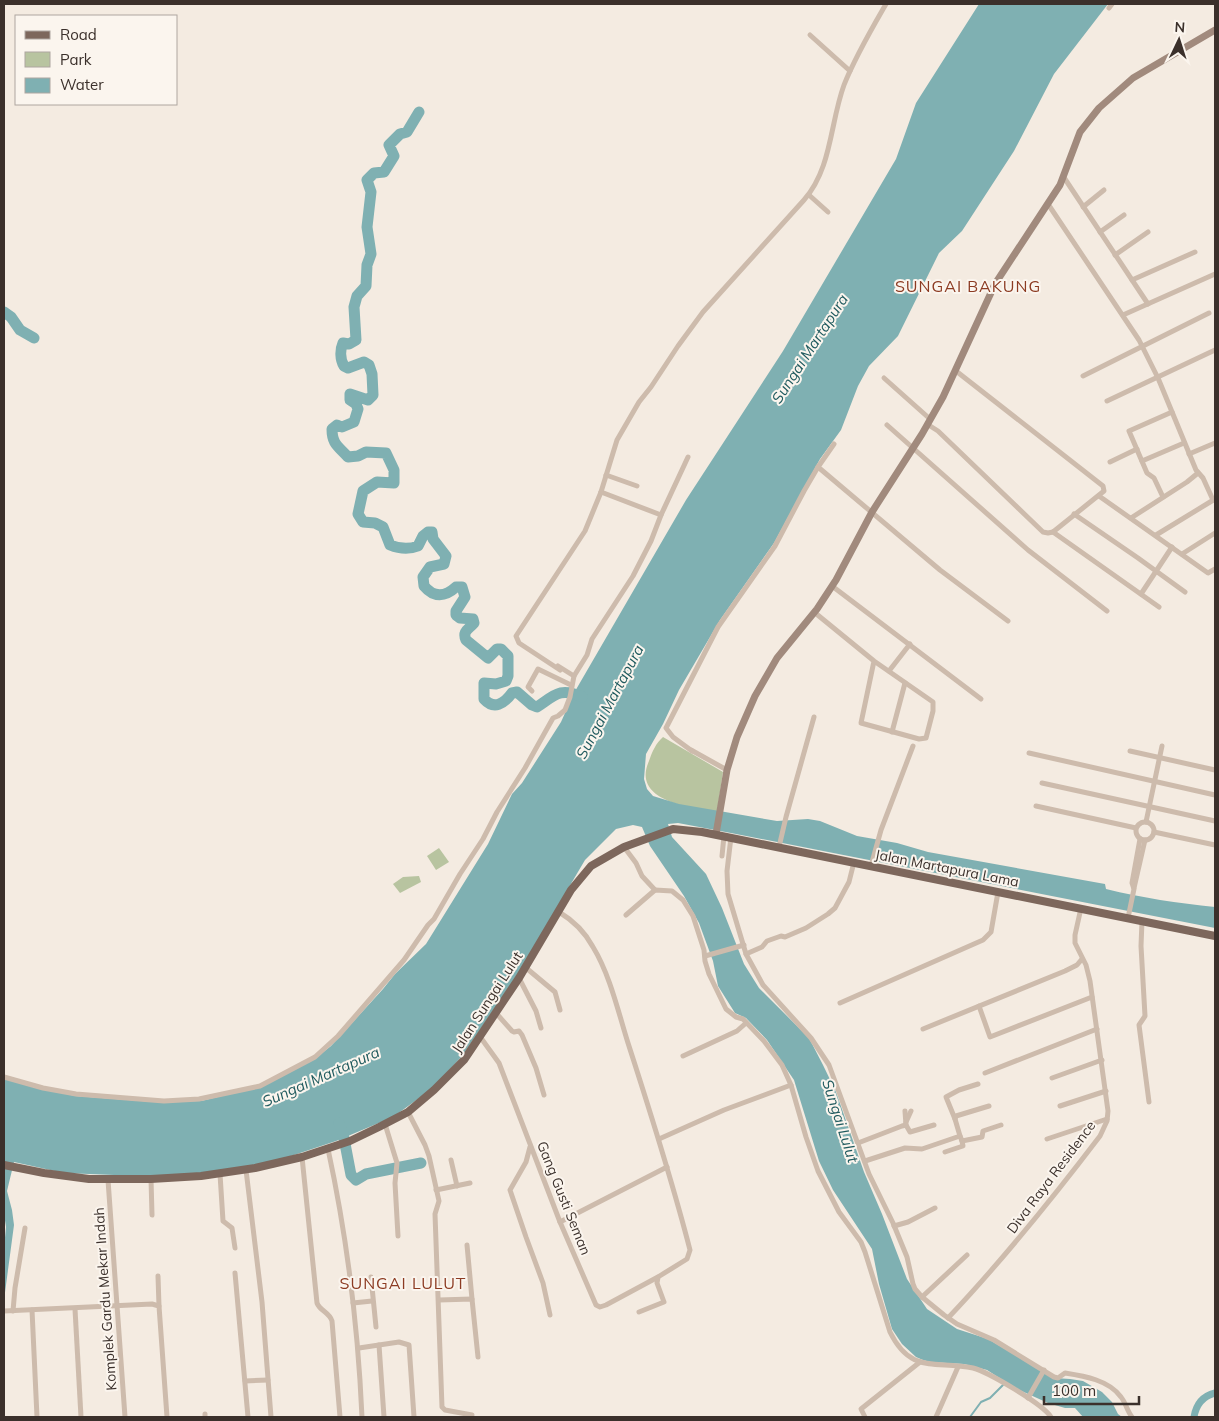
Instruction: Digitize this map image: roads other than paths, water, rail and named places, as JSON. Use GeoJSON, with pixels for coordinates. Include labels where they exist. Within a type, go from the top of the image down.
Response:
{"type":"FeatureCollection","features":[{"type":"Feature","properties":{"kind":"main road","name":"Jalan Martapura Lama"},"geometry":{"type":"LineString","coordinates":[[673,829],[722,835],[998,892],[1129,915],[1142,921],[1215,936]]}},
{"type":"Feature","properties":{"kind":"main road","name":"Jalan Sungai Lulut"},"geometry":{"type":"LineString","coordinates":[[4,1166],[64,1176],[108,1180],[220,1174],[302,1158],[386,1124],[408,1112],[455,1070],[481,1038],[585,872],[600,860],[624,847],[673,829]]}},
{"type":"Feature","properties":{"kind":"street"},"geometry":{"type":"LineString","coordinates":[[560,670],[519,642],[516,636],[581,540],[601,492],[610,457],[622,430],[690,329],[783,222],[809,195],[817,183],[844,86],[861,48],[886,4]]}},
{"type":"Feature","properties":{"kind":"street"},"geometry":{"type":"LineString","coordinates":[[722,856],[721,808],[727,770],[737,737],[758,689],[777,658],[832,586],[872,512],[929,422],[956,370],[998,279],[1060,185],[1080,132],[1099,108],[1133,78],[1215,30]]}},
{"type":"Feature","properties":{"kind":"street"},"geometry":{"type":"LineString","coordinates":[[810,35],[850,71]]}},
{"type":"Feature","properties":{"kind":"street"},"geometry":{"type":"LineString","coordinates":[[1063,176],[1148,304]]}},
{"type":"Feature","properties":{"kind":"street"},"geometry":{"type":"LineString","coordinates":[[1083,207],[1104,190]]}},
{"type":"Feature","properties":{"kind":"street"},"geometry":{"type":"LineString","coordinates":[[809,195],[828,212]]}},
{"type":"Feature","properties":{"kind":"street"},"geometry":{"type":"LineString","coordinates":[[1048,204],[1143,347],[1158,378],[1189,454],[1214,499],[1156,535]]}},
{"type":"Feature","properties":{"kind":"street"},"geometry":{"type":"LineString","coordinates":[[1100,232],[1124,215]]}},
{"type":"Feature","properties":{"kind":"street"},"geometry":{"type":"LineString","coordinates":[[1115,255],[1148,232]]}},
{"type":"Feature","properties":{"kind":"street"},"geometry":{"type":"LineString","coordinates":[[1132,280],[1195,252]]}},
{"type":"Feature","properties":{"kind":"street"},"geometry":{"type":"LineString","coordinates":[[1123,315],[1215,274]]}},
{"type":"Feature","properties":{"kind":"street"},"geometry":{"type":"LineString","coordinates":[[1083,376],[1210,313]]}},
{"type":"Feature","properties":{"kind":"street"},"geometry":{"type":"LineString","coordinates":[[1107,401],[1215,350]]}},
{"type":"Feature","properties":{"kind":"street"},"geometry":{"type":"LineString","coordinates":[[884,378],[1043,532],[1053,532],[1104,491],[1103,486],[956,370]]}},
{"type":"Feature","properties":{"kind":"street"},"geometry":{"type":"LineString","coordinates":[[1163,497],[1154,478],[1147,473],[1129,430],[1172,412]]}},
{"type":"Feature","properties":{"kind":"street"},"geometry":{"type":"LineString","coordinates":[[887,425],[1028,550],[1107,611]]}},
{"type":"Feature","properties":{"kind":"street"},"geometry":{"type":"LineString","coordinates":[[1142,461],[1184,443]]}},
{"type":"Feature","properties":{"kind":"street"},"geometry":{"type":"LineString","coordinates":[[1189,454],[1215,443]]}},
{"type":"Feature","properties":{"kind":"street"},"geometry":{"type":"LineString","coordinates":[[692,751],[673,737],[666,728],[718,627],[775,546],[804,491],[834,444]]}},
{"type":"Feature","properties":{"kind":"street"},"geometry":{"type":"LineString","coordinates":[[1110,462],[1137,449]]}},
{"type":"Feature","properties":{"kind":"street"},"geometry":{"type":"LineString","coordinates":[[4,1077],[43,1088],[76,1094],[164,1101],[199,1099],[260,1086],[315,1058],[338,1036],[404,960],[434,919],[553,718],[565,710],[570,697],[574,676],[587,655],[592,639],[633,576],[651,541],[688,457]]}},
{"type":"Feature","properties":{"kind":"street"},"geometry":{"type":"LineString","coordinates":[[818,467],[940,570],[1008,621]]}},
{"type":"Feature","properties":{"kind":"street"},"geometry":{"type":"LineString","coordinates":[[1131,518],[1198,473]]}},
{"type":"Feature","properties":{"kind":"street"},"geometry":{"type":"LineString","coordinates":[[606,475],[637,486]]}},
{"type":"Feature","properties":{"kind":"street"},"geometry":{"type":"LineString","coordinates":[[601,492],[661,515]]}},
{"type":"Feature","properties":{"kind":"street"},"geometry":{"type":"LineString","coordinates":[[1099,496],[1208,573],[1215,569]]}},
{"type":"Feature","properties":{"kind":"street"},"geometry":{"type":"LineString","coordinates":[[1074,514],[1185,592]]}},
{"type":"Feature","properties":{"kind":"street"},"geometry":{"type":"LineString","coordinates":[[1053,532],[1159,607]]}},
{"type":"Feature","properties":{"kind":"street"},"geometry":{"type":"LineString","coordinates":[[1182,554],[1215,533]]}},
{"type":"Feature","properties":{"kind":"street"},"geometry":{"type":"LineString","coordinates":[[1141,594],[1155,570],[1172,547]]}},
{"type":"Feature","properties":{"kind":"street"},"geometry":{"type":"LineString","coordinates":[[832,586],[981,698]]}},
{"type":"Feature","properties":{"kind":"street"},"geometry":{"type":"LineString","coordinates":[[814,612],[874,661],[934,702],[934,711],[926,738],[922,740],[861,723],[874,661]]}},
{"type":"Feature","properties":{"kind":"street"},"geometry":{"type":"LineString","coordinates":[[889,672],[910,644]]}},
{"type":"Feature","properties":{"kind":"street"},"geometry":{"type":"LineString","coordinates":[[553,666],[555,665],[574,676]]}},
{"type":"Feature","properties":{"kind":"street"},"geometry":{"type":"LineString","coordinates":[[532,690],[528,687],[529,683],[538,669],[571,687]]}},
{"type":"Feature","properties":{"kind":"street"},"geometry":{"type":"LineString","coordinates":[[892,732],[905,682]]}},
{"type":"Feature","properties":{"kind":"street"},"geometry":{"type":"LineString","coordinates":[[779,846],[814,717]]}},
{"type":"Feature","properties":{"kind":"street"},"geometry":{"type":"LineString","coordinates":[[671,738],[727,770]]}},
{"type":"Feature","properties":{"kind":"street"},"geometry":{"type":"LineString","coordinates":[[872,865],[879,838],[914,746]]}},
{"type":"Feature","properties":{"kind":"street"},"geometry":{"type":"LineString","coordinates":[[1146,822],[1162,746]]}},
{"type":"Feature","properties":{"kind":"street"},"geometry":{"type":"LineString","coordinates":[[1130,752],[1215,770]]}},
{"type":"Feature","properties":{"kind":"street"},"geometry":{"type":"LineString","coordinates":[[1029,753],[1215,795]]}},
{"type":"Feature","properties":{"kind":"street"},"geometry":{"type":"LineString","coordinates":[[1042,783],[1215,821]]}},
{"type":"Feature","properties":{"kind":"street"},"geometry":{"type":"LineString","coordinates":[[1036,806],[1136,828]]}},
{"type":"Feature","properties":{"kind":"street"},"geometry":{"type":"LineString","coordinates":[[1143,840],[1136,834],[1136,828],[1139,824],[1146,822],[1151,825],[1154,832]]}},
{"type":"Feature","properties":{"kind":"street"},"geometry":{"type":"LineString","coordinates":[[1143,840],[1150,838],[1154,832]]}},
{"type":"Feature","properties":{"kind":"street"},"geometry":{"type":"LineString","coordinates":[[1154,832],[1215,845]]}},
{"type":"Feature","properties":{"kind":"street"},"geometry":{"type":"LineString","coordinates":[[722,835],[728,871],[728,894],[742,946],[763,984],[812,1038],[835,1077],[869,1174],[907,1257],[913,1284],[922,1297],[948,1318],[994,1340],[1054,1377],[1058,1378],[1065,1373],[1076,1374],[1100,1381],[1109,1386],[1122,1398],[1132,1417]]}},
{"type":"Feature","properties":{"kind":"street"},"geometry":{"type":"LineString","coordinates":[[1129,915],[1143,840]]}},
{"type":"Feature","properties":{"kind":"street"},"geometry":{"type":"LineString","coordinates":[[624,847],[636,863],[642,876],[655,890],[672,892],[683,900],[693,916],[706,956],[704,961],[726,1009],[736,1017],[743,1019],[764,1040],[782,1065],[791,1085],[806,1138],[818,1171],[839,1212],[861,1242],[890,1332],[900,1348],[920,1362],[982,1372],[1028,1397],[1051,1417]]}},
{"type":"Feature","properties":{"kind":"street"},"geometry":{"type":"LineString","coordinates":[[746,954],[762,947],[767,941],[780,936],[785,937],[806,928],[828,914],[835,908],[849,882],[854,862]]}},
{"type":"Feature","properties":{"kind":"street"},"geometry":{"type":"LineString","coordinates":[[626,914],[655,890]]}},
{"type":"Feature","properties":{"kind":"street"},"geometry":{"type":"LineString","coordinates":[[840,1003],[983,940],[990,932],[998,892]]}},
{"type":"Feature","properties":{"kind":"street","name":"Diva Raya Residence"},"geometry":{"type":"LineString","coordinates":[[948,1318],[985,1279],[1075,1169],[1100,1136],[1108,1119],[1102,1060],[1086,965],[1075,943],[1081,908]]}},
{"type":"Feature","properties":{"kind":"street"},"geometry":{"type":"LineString","coordinates":[[559,912],[577,925],[593,946],[599,958],[614,997],[659,1139],[688,1242],[690,1253],[686,1259],[658,1277],[657,1284],[664,1302],[639,1312]]}},
{"type":"Feature","properties":{"kind":"street"},"geometry":{"type":"LineString","coordinates":[[1142,921],[1141,946],[1145,1016],[1140,1025],[1149,1102]]}},
{"type":"Feature","properties":{"kind":"street"},"geometry":{"type":"LineString","coordinates":[[706,956],[742,946]]}},
{"type":"Feature","properties":{"kind":"street"},"geometry":{"type":"LineString","coordinates":[[923,1029],[1065,971],[1077,965],[1082,959]]}},
{"type":"Feature","properties":{"kind":"street"},"geometry":{"type":"LineString","coordinates":[[525,967],[555,992],[560,1010]]}},
{"type":"Feature","properties":{"kind":"street"},"geometry":{"type":"LineString","coordinates":[[519,978],[536,1011],[541,1028]]}},
{"type":"Feature","properties":{"kind":"street"},"geometry":{"type":"LineString","coordinates":[[979,1006],[990,1038],[1092,997]]}},
{"type":"Feature","properties":{"kind":"street"},"geometry":{"type":"LineString","coordinates":[[496,1013],[512,1031],[519,1031],[522,1035],[536,1068],[544,1094]]}},
{"type":"Feature","properties":{"kind":"street"},"geometry":{"type":"LineString","coordinates":[[683,1056],[737,1031],[746,1023]]}},
{"type":"Feature","properties":{"kind":"street"},"geometry":{"type":"LineString","coordinates":[[985,1073],[1097,1029]]}},
{"type":"Feature","properties":{"kind":"street","name":"Gang Gusti Seman"},"geometry":{"type":"LineString","coordinates":[[481,1038],[499,1063],[560,1222],[598,1307],[606,1305],[658,1277]]}},
{"type":"Feature","properties":{"kind":"street"},"geometry":{"type":"LineString","coordinates":[[1052,1078],[1102,1060]]}},
{"type":"Feature","properties":{"kind":"street"},"geometry":{"type":"LineString","coordinates":[[945,1152],[963,1146],[946,1097],[959,1090],[978,1084]]}},
{"type":"Feature","properties":{"kind":"street"},"geometry":{"type":"LineString","coordinates":[[659,1139],[724,1110],[791,1085]]}},
{"type":"Feature","properties":{"kind":"street"},"geometry":{"type":"LineString","coordinates":[[1060,1106],[1106,1090]]}},
{"type":"Feature","properties":{"kind":"street"},"geometry":{"type":"LineString","coordinates":[[955,1119],[956,1116],[989,1106]]}},
{"type":"Feature","properties":{"kind":"street"},"geometry":{"type":"LineString","coordinates":[[908,1111],[906,1124],[910,1132],[934,1125]]}},
{"type":"Feature","properties":{"kind":"street"},"geometry":{"type":"LineString","coordinates":[[408,1112],[425,1145],[439,1202],[434,1214],[442,1407],[445,1410],[446,1417]]}},
{"type":"Feature","properties":{"kind":"street"},"geometry":{"type":"LineString","coordinates":[[1047,1139],[1108,1119]]}},
{"type":"Feature","properties":{"kind":"street"},"geometry":{"type":"LineString","coordinates":[[386,1124],[397,1163],[395,1183],[398,1236]]}},
{"type":"Feature","properties":{"kind":"street"},"geometry":{"type":"LineString","coordinates":[[858,1144],[906,1124]]}},
{"type":"Feature","properties":{"kind":"street"},"geometry":{"type":"LineString","coordinates":[[865,1161],[905,1148],[922,1149],[961,1138],[976,1139],[982,1137],[983,1131],[1001,1125]]}},
{"type":"Feature","properties":{"kind":"street"},"geometry":{"type":"LineString","coordinates":[[530,1147],[526,1162],[510,1187],[510,1192],[544,1283],[550,1315]]}},
{"type":"Feature","properties":{"kind":"street"},"geometry":{"type":"LineString","coordinates":[[328,1148],[339,1198],[359,1348],[362,1417]]}},
{"type":"Feature","properties":{"kind":"street"},"geometry":{"type":"LineString","coordinates":[[302,1158],[317,1303],[319,1307],[331,1316],[340,1417]]}},
{"type":"Feature","properties":{"kind":"street"},"geometry":{"type":"LineString","coordinates":[[451,1160],[458,1186]]}},
{"type":"Feature","properties":{"kind":"street"},"geometry":{"type":"LineString","coordinates":[[560,1222],[666,1167]]}},
{"type":"Feature","properties":{"kind":"street"},"geometry":{"type":"LineString","coordinates":[[246,1170],[262,1302],[271,1417]]}},
{"type":"Feature","properties":{"kind":"street"},"geometry":{"type":"LineString","coordinates":[[220,1174],[223,1221],[232,1228],[235,1248]]}},
{"type":"Feature","properties":{"kind":"street"},"geometry":{"type":"LineString","coordinates":[[151,1179],[152,1215]]}},
{"type":"Feature","properties":{"kind":"street","name":"Komplek Gardu Mekar Indah"},"geometry":{"type":"LineString","coordinates":[[108,1180],[125,1417]]}},
{"type":"Feature","properties":{"kind":"street"},"geometry":{"type":"LineString","coordinates":[[436,1190],[470,1183]]}},
{"type":"Feature","properties":{"kind":"street"},"geometry":{"type":"LineString","coordinates":[[894,1226],[908,1222],[935,1208]]}},
{"type":"Feature","properties":{"kind":"street"},"geometry":{"type":"LineString","coordinates":[[13,1311],[25,1228]]}},
{"type":"Feature","properties":{"kind":"street"},"geometry":{"type":"LineString","coordinates":[[468,1245],[478,1357]]}},
{"type":"Feature","properties":{"kind":"street"},"geometry":{"type":"LineString","coordinates":[[922,1297],[967,1256]]}},
{"type":"Feature","properties":{"kind":"street"},"geometry":{"type":"LineString","coordinates":[[235,1273],[248,1417]]}},
{"type":"Feature","properties":{"kind":"street"},"geometry":{"type":"LineString","coordinates":[[158,1276],[167,1417]]}},
{"type":"Feature","properties":{"kind":"street"},"geometry":{"type":"LineString","coordinates":[[371,1277],[376,1327]]}},
{"type":"Feature","properties":{"kind":"street"},"geometry":{"type":"LineString","coordinates":[[439,1300],[472,1299]]}},
{"type":"Feature","properties":{"kind":"street"},"geometry":{"type":"LineString","coordinates":[[353,1303],[372,1301]]}},
{"type":"Feature","properties":{"kind":"street"},"geometry":{"type":"LineString","coordinates":[[4,1311],[159,1306]]}},
{"type":"Feature","properties":{"kind":"street"},"geometry":{"type":"LineString","coordinates":[[75,1309],[81,1417]]}},
{"type":"Feature","properties":{"kind":"street"},"geometry":{"type":"LineString","coordinates":[[32,1310],[37,1417]]}},
{"type":"Feature","properties":{"kind":"street"},"geometry":{"type":"LineString","coordinates":[[359,1348],[404,1342],[410,1346],[414,1417]]}},
{"type":"Feature","properties":{"kind":"street"},"geometry":{"type":"LineString","coordinates":[[379,1345],[384,1417]]}},
{"type":"Feature","properties":{"kind":"street"},"geometry":{"type":"LineString","coordinates":[[865,1417],[861,1409],[920,1362]]}},
{"type":"Feature","properties":{"kind":"street"},"geometry":{"type":"LineString","coordinates":[[936,1417],[958,1367]]}},
{"type":"Feature","properties":{"kind":"street"},"geometry":{"type":"LineString","coordinates":[[1028,1397],[1044,1370]]}},
{"type":"Feature","properties":{"kind":"street"},"geometry":{"type":"LineString","coordinates":[[245,1382],[268,1380]]}},
{"type":"Feature","properties":{"kind":"street"},"geometry":{"type":"LineString","coordinates":[[445,1410],[472,1415]]}},
{"type":"Feature","properties":{"kind":"water"},"geometry":{"type":"Polygon","coordinates":[[[979,4],[1108,4],[1054,74],[1014,151],[962,231],[939,253],[898,336],[869,366],[858,386],[841,430],[820,459],[774,543],[720,620],[679,690],[646,754],[644,779],[647,789],[653,796],[679,804],[777,821],[808,819],[820,821],[857,836],[897,843],[928,852],[1105,884],[1106,889],[1133,895],[1215,907],[1215,928],[731,833],[678,823],[668,824],[672,837],[706,874],[722,908],[744,964],[759,988],[809,1038],[836,1092],[864,1172],[907,1279],[927,1309],[957,1329],[988,1339],[1055,1378],[1083,1381],[1102,1392],[1112,1402],[1118,1414],[1122,1417],[1083,1417],[1075,1408],[1065,1408],[1048,1403],[1015,1388],[987,1370],[964,1364],[923,1360],[916,1357],[902,1344],[892,1329],[879,1284],[872,1249],[833,1190],[819,1161],[794,1080],[767,1040],[746,1018],[735,1013],[718,986],[713,961],[699,923],[684,896],[650,846],[642,827],[633,825],[616,829],[585,860],[516,977],[462,1056],[433,1088],[393,1117],[336,1141],[267,1164],[188,1175],[139,1176],[64,1173],[14,1162],[7,1191],[14,1225],[4,1300],[6,1227],[4,1214],[4,1078],[75,1096],[155,1102],[201,1101],[259,1087],[313,1060],[331,1046],[395,974],[426,944],[488,844],[512,794],[522,783],[561,722],[574,693],[686,500],[783,351],[896,159],[916,103],[979,4]]]}},
{"type":"Feature","properties":{"kind":"waterway"},"geometry":{"type":"LineString","coordinates":[[419,112],[407,132],[400,134],[389,145],[394,156],[384,172],[374,173],[367,180],[371,192],[367,227],[371,254],[367,265],[366,286],[357,296],[354,307],[356,340],[349,344],[343,343],[341,354],[344,366],[348,368],[364,362],[369,365],[372,374],[373,395],[368,400],[350,394],[350,400],[356,404],[358,409],[354,422],[342,427],[337,425],[332,429],[333,438],[348,457],[358,456],[366,452],[386,453],[394,470],[394,483],[377,482],[363,491],[358,514],[363,522],[375,523],[383,527],[390,545],[397,547],[418,546],[423,536],[428,532],[432,532],[433,539],[446,556],[444,564],[430,567],[423,577],[424,586],[432,593],[440,595],[448,593],[456,587],[462,587],[465,597],[456,611],[456,615],[460,618],[473,619],[474,623],[465,632],[466,640],[488,658],[497,649],[501,649],[508,656],[508,676],[506,681],[496,684],[484,683],[484,699],[495,705],[502,703],[512,693],[517,692],[537,707],[558,694],[568,693],[582,697]]}},
{"type":"Feature","properties":{"kind":"waterway"},"geometry":{"type":"LineString","coordinates":[[4,312],[11,317],[20,330],[34,338]]}},
{"type":"Feature","properties":{"kind":"waterway"},"geometry":{"type":"LineString","coordinates":[[339,1123],[343,1133],[351,1175],[356,1180],[366,1174],[421,1163]]}},
{"type":"Feature","properties":{"kind":"waterway"},"geometry":{"type":"LineString","coordinates":[[970,1417],[981,1402],[990,1398],[1003,1385]]}},
{"type":"Feature","properties":{"kind":"waterway"},"geometry":{"type":"LineString","coordinates":[[1194,1417],[1196,1409],[1201,1402],[1207,1396],[1215,1393]]}},
{"type":"Feature","properties":{"kind":"district","name":"SUNGAI BAKUNG"},"geometry":{"type":"Point","coordinates":[968,286]}},
{"type":"Feature","properties":{"kind":"district","name":"SUNGAI LULUT"},"geometry":{"type":"Point","coordinates":[403,1283]}},
{"type":"Feature","properties":{"kind":"water label","name":"Sungai Martapura"},"geometry":{"type":"Point","coordinates":[810,349]}},
{"type":"Feature","properties":{"kind":"water label","name":"Sungai Martapura"},"geometry":{"type":"Point","coordinates":[610,702]}},
{"type":"Feature","properties":{"kind":"water label","name":"Sungai Martapura"},"geometry":{"type":"Point","coordinates":[321,1077]}},
{"type":"Feature","properties":{"kind":"water label","name":"Sungai Lulut"},"geometry":{"type":"Point","coordinates":[840,1121]}}]}
